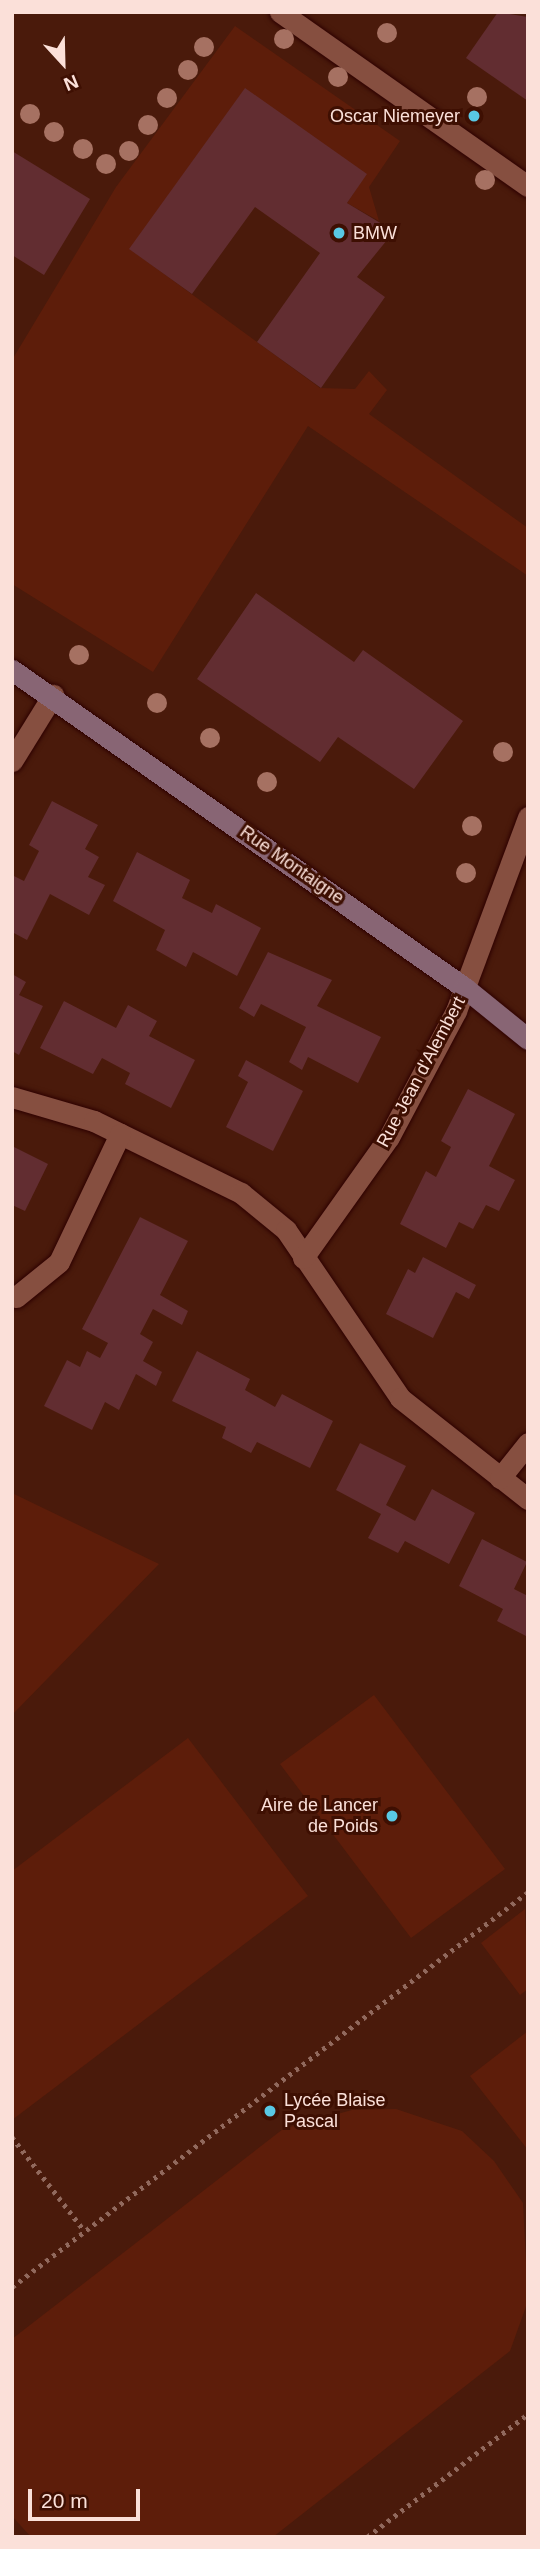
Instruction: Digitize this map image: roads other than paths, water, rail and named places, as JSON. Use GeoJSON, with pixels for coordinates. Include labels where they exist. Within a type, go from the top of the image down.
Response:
{"type":"FeatureCollection","features":[{"type":"Feature","properties":{"kind":"street"},"geometry":{"type":"LineString","coordinates":[[280,12],[528,186]]}},
{"type":"Feature","properties":{"kind":"street","name":"Rue Montaigne"},"geometry":{"type":"LineString","coordinates":[[12,670],[53,695],[465,988],[528,1039]]}},
{"type":"Feature","properties":{"kind":"street"},"geometry":{"type":"LineString","coordinates":[[12,761],[53,695]]}},
{"type":"Feature","properties":{"kind":"street","name":"Rue Jean d'Alembert"},"geometry":{"type":"LineString","coordinates":[[303,1258],[389,1138],[465,988],[528,817]]}},
{"type":"Feature","properties":{"kind":"street"},"geometry":{"type":"LineString","coordinates":[[12,1097],[120,1134],[241,1193],[286,1230],[400,1398],[528,1499]]}},
{"type":"Feature","properties":{"kind":"street"},"geometry":{"type":"LineString","coordinates":[[16,1297],[58,1262],[120,1134]]}},
{"type":"Feature","properties":{"kind":"street"},"geometry":{"type":"LineString","coordinates":[[500,1478],[528,1443]]}},
{"type":"Feature","properties":{"kind":"place","name":"Oscar Niemeyer"},"geometry":{"type":"Point","coordinates":[474,116]}},
{"type":"Feature","properties":{"kind":"place","name":"BMW"},"geometry":{"type":"Point","coordinates":[339,233]}},
{"type":"Feature","properties":{"kind":"place","name":"Aire de Lancer de Poids"},"geometry":{"type":"Point","coordinates":[392,1816]}},
{"type":"Feature","properties":{"kind":"place","name":"Lycée Blaise Pascal"},"geometry":{"type":"Point","coordinates":[270,2111]}}]}
